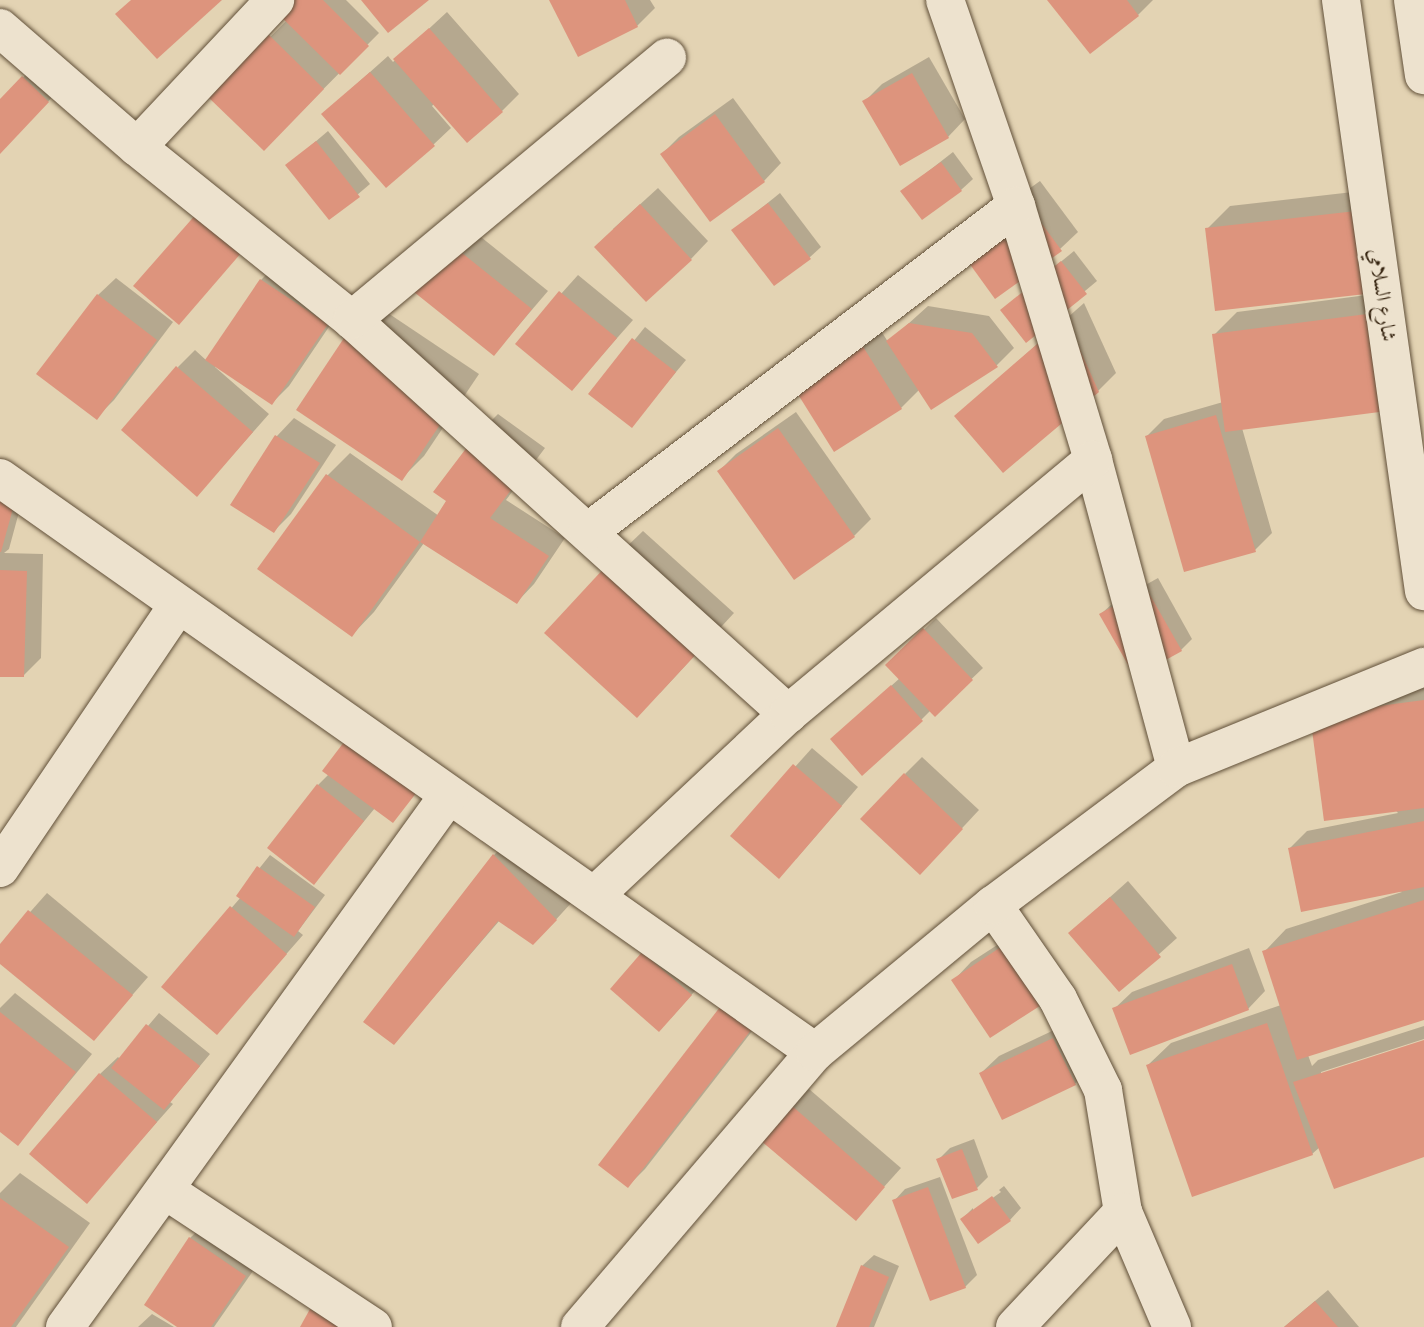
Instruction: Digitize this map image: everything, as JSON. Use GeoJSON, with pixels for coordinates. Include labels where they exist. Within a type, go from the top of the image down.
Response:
{"type":"FeatureCollection","features":[{"type":"Feature","properties":{"kind":"street"},"geometry":{"type":"LineString","coordinates":[[137,147],[275,0]]}},
{"type":"Feature","properties":{"kind":"street"},"geometry":{"type":"LineString","coordinates":[[945,0],[1016,206],[1093,460],[1176,768]]}},
{"type":"Feature","properties":{"kind":"street","name":"شارع السلامي"},"geometry":{"type":"LineString","coordinates":[[1341,0],[1424,591]]}},
{"type":"Feature","properties":{"kind":"street"},"geometry":{"type":"LineString","coordinates":[[1413,0],[1424,75]]}},
{"type":"Feature","properties":{"kind":"street"},"geometry":{"type":"LineString","coordinates":[[0,27],[137,147],[352,320],[788,714]]}},
{"type":"Feature","properties":{"kind":"street"},"geometry":{"type":"LineString","coordinates":[[352,320],[667,58]]}},
{"type":"Feature","properties":{"kind":"street"},"geometry":{"type":"LineString","coordinates":[[588,531],[1016,206]]}},
{"type":"Feature","properties":{"kind":"street"},"geometry":{"type":"LineString","coordinates":[[594,896],[788,714],[1093,460]]}},
{"type":"Feature","properties":{"kind":"street"},"geometry":{"type":"LineString","coordinates":[[0,478],[815,1052]]}},
{"type":"Feature","properties":{"kind":"street"},"geometry":{"type":"LineString","coordinates":[[0,868],[178,605]]}},
{"type":"Feature","properties":{"kind":"street"},"geometry":{"type":"LineString","coordinates":[[580,1327],[815,1052],[993,905],[1176,768],[1424,667]]}},
{"type":"Feature","properties":{"kind":"street"},"geometry":{"type":"LineString","coordinates":[[65,1327],[448,796]]}},
{"type":"Feature","properties":{"kind":"street"},"geometry":{"type":"LineString","coordinates":[[993,905],[1058,999],[1102,1090],[1123,1212],[1172,1327]]}},
{"type":"Feature","properties":{"kind":"street"},"geometry":{"type":"LineString","coordinates":[[165,1190],[373,1327]]}},
{"type":"Feature","properties":{"kind":"street"},"geometry":{"type":"LineString","coordinates":[[1014,1327],[1123,1212]]}},
{"type":"Feature","properties":{"kind":"building"},"geometry":{"type":"Polygon","coordinates":[[[131,0],[222,0],[157,59],[115,14],[131,0]]]}},
{"type":"Feature","properties":{"kind":"building"},"geometry":{"type":"Polygon","coordinates":[[[278,0],[323,0],[369,46],[340,75],[271,7],[278,0]]]}},
{"type":"Feature","properties":{"kind":"building"},"geometry":{"type":"Polygon","coordinates":[[[361,0],[429,0],[388,33],[361,0]]]}},
{"type":"Feature","properties":{"kind":"building"},"geometry":{"type":"Polygon","coordinates":[[[549,0],[625,0],[638,27],[578,57],[549,0]]]}},
{"type":"Feature","properties":{"kind":"building"},"geometry":{"type":"Polygon","coordinates":[[[1047,0],[1127,0],[1139,16],[1090,54],[1047,0]]]}},
{"type":"Feature","properties":{"kind":"building"},"geometry":{"type":"Polygon","coordinates":[[[429,28],[503,112],[467,143],[393,59],[429,28]]]}},
{"type":"Feature","properties":{"kind":"building"},"geometry":{"type":"Polygon","coordinates":[[[269,35],[324,89],[264,151],[208,97],[269,35]]]}},
{"type":"Feature","properties":{"kind":"building"},"geometry":{"type":"Polygon","coordinates":[[[370,72],[435,146],[386,188],[321,114],[370,72]]]}},
{"type":"Feature","properties":{"kind":"building"},"geometry":{"type":"Polygon","coordinates":[[[912,73],[949,138],[900,166],[862,101],[912,73]]]}},
{"type":"Feature","properties":{"kind":"building"},"geometry":{"type":"Polygon","coordinates":[[[22,76],[49,102],[0,154],[0,99],[22,76]]]}},
{"type":"Feature","properties":{"kind":"building"},"geometry":{"type":"Polygon","coordinates":[[[715,114],[765,182],[710,222],[660,154],[715,114]]]}},
{"type":"Feature","properties":{"kind":"building"},"geometry":{"type":"Polygon","coordinates":[[[316,141],[360,197],[329,220],[285,165],[316,141]]]}},
{"type":"Feature","properties":{"kind":"building"},"geometry":{"type":"Polygon","coordinates":[[[941,162],[962,191],[922,220],[900,191],[941,162]]]}},
{"type":"Feature","properties":{"kind":"building"},"geometry":{"type":"Polygon","coordinates":[[[1022,197],[1062,251],[995,299],[956,245],[1022,197]]]}},
{"type":"Feature","properties":{"kind":"building"},"geometry":{"type":"Polygon","coordinates":[[[768,203],[811,259],[774,286],[731,230],[768,203]]]}},
{"type":"Feature","properties":{"kind":"building"},"geometry":{"type":"Polygon","coordinates":[[[640,204],[692,260],[646,302],[594,247],[640,204]]]}},
{"type":"Feature","properties":{"kind":"building"},"geometry":{"type":"Polygon","coordinates":[[[1356,211],[1366,294],[1215,311],[1205,228],[1356,211]]]}},
{"type":"Feature","properties":{"kind":"building"},"geometry":{"type":"Polygon","coordinates":[[[197,213],[242,252],[179,325],[133,286],[197,213]]]}},
{"type":"Feature","properties":{"kind":"building"},"geometry":{"type":"Polygon","coordinates":[[[452,245],[532,309],[494,356],[414,292],[452,245]]]}},
{"type":"Feature","properties":{"kind":"building"},"geometry":{"type":"Polygon","coordinates":[[[1061,261],[1087,294],[1026,343],[1000,310],[1061,261]]]}},
{"type":"Feature","properties":{"kind":"building"},"geometry":{"type":"Polygon","coordinates":[[[260,279],[328,324],[272,405],[205,360],[260,279]]]}},
{"type":"Feature","properties":{"kind":"building"},"geometry":{"type":"Polygon","coordinates":[[[559,291],[617,338],[572,391],[515,344],[559,291]]]}},
{"type":"Feature","properties":{"kind":"building"},"geometry":{"type":"Polygon","coordinates":[[[97,294],[157,340],[97,420],[36,374],[97,294]]]}},
{"type":"Feature","properties":{"kind":"building"},"geometry":{"type":"Polygon","coordinates":[[[1375,313],[1387,411],[1225,432],[1212,334],[1375,313]]]}},
{"type":"Feature","properties":{"kind":"building"},"geometry":{"type":"Polygon","coordinates":[[[1066,319],[1099,392],[1003,473],[954,416],[1066,319]]]}},
{"type":"Feature","properties":{"kind":"building"},"geometry":{"type":"Polygon","coordinates":[[[909,323],[972,333],[998,367],[931,410],[886,341],[909,323]]]}},
{"type":"Feature","properties":{"kind":"building"},"geometry":{"type":"Polygon","coordinates":[[[352,326],[458,398],[402,481],[296,410],[352,326]]]}},
{"type":"Feature","properties":{"kind":"building"},"geometry":{"type":"Polygon","coordinates":[[[632,338],[676,372],[632,428],[588,394],[632,338]]]}},
{"type":"Feature","properties":{"kind":"building"},"geometry":{"type":"Polygon","coordinates":[[[862,345],[902,409],[834,452],[794,388],[862,345]]]}},
{"type":"Feature","properties":{"kind":"building"},"geometry":{"type":"Polygon","coordinates":[[[176,366],[253,432],[197,497],[121,430],[176,366]]]}},
{"type":"Feature","properties":{"kind":"building"},"geometry":{"type":"Polygon","coordinates":[[[1216,415],[1256,552],[1184,572],[1145,436],[1216,415]]]}},
{"type":"Feature","properties":{"kind":"building"},"geometry":{"type":"Polygon","coordinates":[[[778,428],[855,537],[794,580],[717,471],[778,428]]]}},
{"type":"Feature","properties":{"kind":"building"},"geometry":{"type":"Polygon","coordinates":[[[480,430],[529,466],[490,518],[549,556],[517,604],[420,542],[446,501],[433,492],[480,430]]]}},
{"type":"Feature","properties":{"kind":"building"},"geometry":{"type":"Polygon","coordinates":[[[275,435],[320,463],[274,533],[230,505],[275,435]]]}},
{"type":"Feature","properties":{"kind":"building"},"geometry":{"type":"Polygon","coordinates":[[[326,474],[420,542],[352,637],[257,569],[326,474]]]}},
{"type":"Feature","properties":{"kind":"building"},"geometry":{"type":"Polygon","coordinates":[[[0,497],[15,501],[1,552],[0,552],[0,497]]]}},
{"type":"Feature","properties":{"kind":"building"},"geometry":{"type":"Polygon","coordinates":[[[619,552],[712,637],[637,718],[544,633],[619,552]]]}},
{"type":"Feature","properties":{"kind":"building"},"geometry":{"type":"Polygon","coordinates":[[[0,570],[27,571],[24,677],[0,677],[0,570]]]}},
{"type":"Feature","properties":{"kind":"building"},"geometry":{"type":"Polygon","coordinates":[[[1146,588],[1182,651],[1135,677],[1099,614],[1146,588]]]}},
{"type":"Feature","properties":{"kind":"building"},"geometry":{"type":"Polygon","coordinates":[[[923,628],[973,680],[935,717],[885,665],[923,628]]]}},
{"type":"Feature","properties":{"kind":"building"},"geometry":{"type":"Polygon","coordinates":[[[891,685],[923,721],[862,776],[830,739],[891,685]]]}},
{"type":"Feature","properties":{"kind":"building"},"geometry":{"type":"Polygon","coordinates":[[[1424,700],[1424,808],[1324,821],[1310,715],[1424,700]]]}},
{"type":"Feature","properties":{"kind":"building"},"geometry":{"type":"Polygon","coordinates":[[[347,738],[420,788],[393,823],[322,771],[347,738]]]}},
{"type":"Feature","properties":{"kind":"building"},"geometry":{"type":"Polygon","coordinates":[[[793,764],[842,806],[779,879],[730,836],[793,764]]]}},
{"type":"Feature","properties":{"kind":"building"},"geometry":{"type":"Polygon","coordinates":[[[904,773],[963,829],[920,875],[860,819],[904,773]]]}},
{"type":"Feature","properties":{"kind":"building"},"geometry":{"type":"Polygon","coordinates":[[[317,784],[364,821],[314,885],[267,848],[317,784]]]}},
{"type":"Feature","properties":{"kind":"building"},"geometry":{"type":"Polygon","coordinates":[[[1424,821],[1424,887],[1301,912],[1288,848],[1424,821]]]}},
{"type":"Feature","properties":{"kind":"building"},"geometry":{"type":"Polygon","coordinates":[[[493,854],[557,920],[533,945],[498,921],[394,1045],[363,1022],[493,854]]]}},
{"type":"Feature","properties":{"kind":"building"},"geometry":{"type":"Polygon","coordinates":[[[257,866],[315,907],[294,937],[236,896],[257,866]]]}},
{"type":"Feature","properties":{"kind":"building"},"geometry":{"type":"Polygon","coordinates":[[[1110,897],[1161,957],[1119,992],[1068,933],[1110,897]]]}},
{"type":"Feature","properties":{"kind":"building"},"geometry":{"type":"Polygon","coordinates":[[[1424,900],[1424,1020],[1297,1060],[1262,951],[1424,900]]]}},
{"type":"Feature","properties":{"kind":"building"},"geometry":{"type":"Polygon","coordinates":[[[230,906],[287,954],[217,1035],[161,987],[230,906]]]}},
{"type":"Feature","properties":{"kind":"building"},"geometry":{"type":"Polygon","coordinates":[[[28,910],[133,995],[94,1041],[0,964],[0,944],[28,910]]]}},
{"type":"Feature","properties":{"kind":"building"},"geometry":{"type":"Polygon","coordinates":[[[1007,943],[1046,1002],[990,1038],[951,980],[1007,943]]]}},
{"type":"Feature","properties":{"kind":"building"},"geometry":{"type":"Polygon","coordinates":[[[642,952],[692,995],[659,1032],[610,989],[642,952]]]}},
{"type":"Feature","properties":{"kind":"building"},"geometry":{"type":"Polygon","coordinates":[[[1232,964],[1249,1010],[1130,1055],[1112,1008],[1232,964]]]}},
{"type":"Feature","properties":{"kind":"building"},"geometry":{"type":"Polygon","coordinates":[[[720,1007],[751,1030],[628,1188],[598,1165],[720,1007]]]}},
{"type":"Feature","properties":{"kind":"building"},"geometry":{"type":"Polygon","coordinates":[[[0,1012],[76,1072],[18,1146],[0,1132],[0,1012]]]}},
{"type":"Feature","properties":{"kind":"building"},"geometry":{"type":"Polygon","coordinates":[[[1267,1023],[1313,1155],[1192,1197],[1146,1065],[1267,1023]]]}},
{"type":"Feature","properties":{"kind":"building"},"geometry":{"type":"Polygon","coordinates":[[[146,1024],[200,1066],[164,1110],[111,1068],[146,1024]]]}},
{"type":"Feature","properties":{"kind":"building"},"geometry":{"type":"Polygon","coordinates":[[[1053,1038],[1076,1085],[1002,1120],[979,1073],[1053,1038]]]}},
{"type":"Feature","properties":{"kind":"building"},"geometry":{"type":"Polygon","coordinates":[[[1424,1040],[1424,1157],[1334,1189],[1293,1082],[1424,1040]]]}},
{"type":"Feature","properties":{"kind":"building"},"geometry":{"type":"Polygon","coordinates":[[[99,1073],[157,1122],[87,1204],[29,1154],[99,1073]]]}},
{"type":"Feature","properties":{"kind":"building"},"geometry":{"type":"Polygon","coordinates":[[[791,1105],[885,1187],[856,1221],[760,1140],[791,1105]]]}},
{"type":"Feature","properties":{"kind":"building"},"geometry":{"type":"Polygon","coordinates":[[[962,1149],[978,1190],[952,1199],[936,1159],[962,1149]]]}},
{"type":"Feature","properties":{"kind":"building"},"geometry":{"type":"Polygon","coordinates":[[[928,1187],[966,1288],[930,1301],[892,1200],[928,1187]]]}},
{"type":"Feature","properties":{"kind":"building"},"geometry":{"type":"Polygon","coordinates":[[[992,1196],[1011,1221],[978,1244],[960,1219],[992,1196]]]}},
{"type":"Feature","properties":{"kind":"building"},"geometry":{"type":"Polygon","coordinates":[[[0,1198],[69,1247],[11,1327],[0,1327],[0,1198]]]}},
{"type":"Feature","properties":{"kind":"building"},"geometry":{"type":"Polygon","coordinates":[[[189,1237],[246,1276],[211,1327],[177,1327],[144,1305],[189,1237]]]}},
{"type":"Feature","properties":{"kind":"building"},"geometry":{"type":"Polygon","coordinates":[[[861,1265],[889,1277],[869,1327],[836,1327],[861,1265]]]}},
{"type":"Feature","properties":{"kind":"building"},"geometry":{"type":"Polygon","coordinates":[[[1315,1301],[1338,1327],[1284,1327],[1315,1301]]]}},
{"type":"Feature","properties":{"kind":"building"},"geometry":{"type":"Polygon","coordinates":[[[310,1309],[341,1327],[300,1327],[310,1309]]]}}]}
